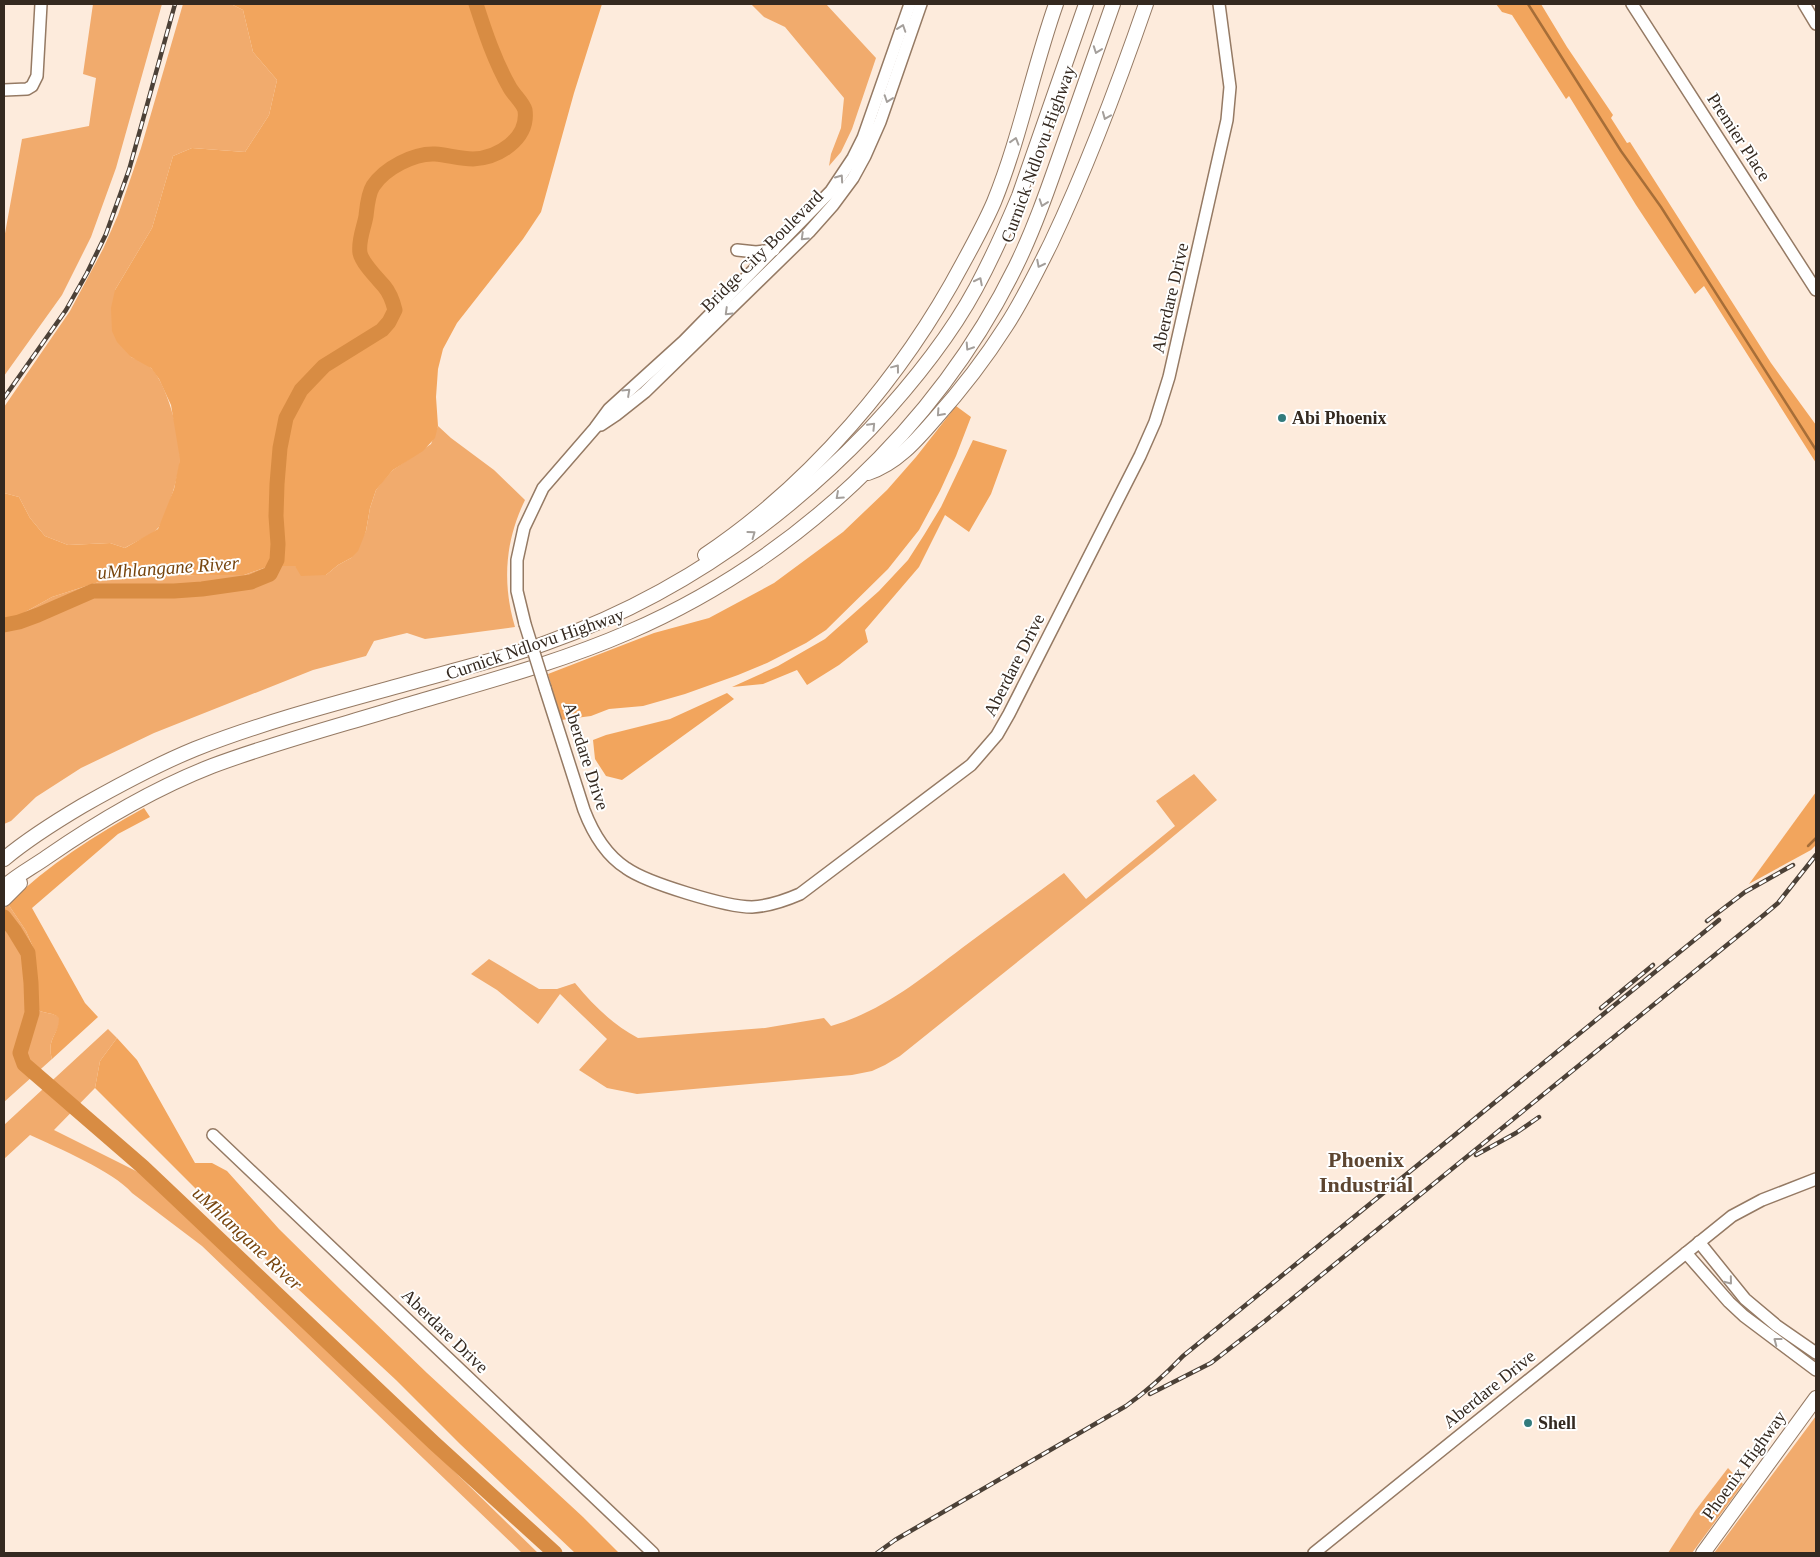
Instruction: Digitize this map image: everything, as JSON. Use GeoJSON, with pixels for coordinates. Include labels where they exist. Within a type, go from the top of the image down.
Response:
{"type":"FeatureCollection","features":[{"type":"Feature","properties":{"kind":"main road"},"geometry":{"type":"LineString","coordinates":[[4,849],[18,843],[70,803],[135,767],[170,751],[225,730],[285,711],[404,676],[513,647],[576,625],[670,579],[746,524],[805,473],[844,433],[903,360],[947,294],[993,204],[1007,168],[1056,4]]}},
{"type":"Feature","properties":{"kind":"main road","name":"Curnick Ndlovu Highway"},"geometry":{"type":"LineString","coordinates":[[4,860],[18,843],[122,783],[194,750],[286,718],[545,644],[596,623],[649,598],[706,566],[777,515],[836,464],[901,396],[959,316],[976,289],[1008,224],[1086,4]]}},
{"type":"Feature","properties":{"kind":"main road","name":"Curnick Ndlovu Highway"},"geometry":{"type":"LineString","coordinates":[[7,889],[37,864],[109,816],[141,798],[210,767],[258,750],[592,648],[658,619],[707,594],[761,560],[831,503],[898,439],[942,386],[979,332],[1004,290],[1040,212],[1113,4]]}},
{"type":"Feature","properties":{"kind":"main road"},"geometry":{"type":"LineString","coordinates":[[863,474],[884,466],[914,442],[945,408],[981,363],[1007,325],[1039,267],[1091,154],[1146,4]]}},
{"type":"Feature","properties":{"kind":"main road","name":"Phoenix Highway"},"geometry":{"type":"LineString","coordinates":[[1703,1553],[1816,1398]]}},
{"type":"Feature","properties":{"kind":"street"},"geometry":{"type":"LineString","coordinates":[[4,90],[27,90],[35,81],[38,68],[41,4]]}},
{"type":"Feature","properties":{"kind":"street","name":"Bridge City Boulevard"},"geometry":{"type":"LineString","coordinates":[[612,412],[645,392],[809,232],[833,205],[853,178],[880,122],[910,4]]}},
{"type":"Feature","properties":{"kind":"street","name":"Bridge City Boulevard"},"geometry":{"type":"LineString","coordinates":[[545,688],[525,624],[517,591],[516,578],[517,560],[524,528],[543,488],[595,428],[831,191],[853,158],[863,138],[921,4]]}},
{"type":"Feature","properties":{"kind":"street","name":"Aberdare Drive"},"geometry":{"type":"LineString","coordinates":[[545,688],[580,801],[589,824],[600,841],[625,868],[645,878],[717,902],[751,907],[783,901],[800,894],[971,765],[997,735],[1009,714],[1140,456],[1155,422],[1172,368],[1227,120],[1230,87],[1219,4]]}},
{"type":"Feature","properties":{"kind":"street","name":"Premier Place"},"geometry":{"type":"LineString","coordinates":[[1632,4],[1816,290]]}},
{"type":"Feature","properties":{"kind":"street"},"geometry":{"type":"LineString","coordinates":[[1804,4],[1816,24]]}},
{"type":"Feature","properties":{"kind":"street"},"geometry":{"type":"LineString","coordinates":[[737,250],[756,252],[774,250]]}},
{"type":"Feature","properties":{"kind":"street","name":"Aberdare Drive"},"geometry":{"type":"LineString","coordinates":[[213,1135],[653,1553]]}},
{"type":"Feature","properties":{"kind":"street","name":"Aberdare Drive"},"geometry":{"type":"LineString","coordinates":[[1314,1553],[1732,1216],[1762,1200],[1816,1178]]}},
{"type":"Feature","properties":{"kind":"street"},"geometry":{"type":"LineString","coordinates":[[1698,1242],[1745,1299],[1777,1326],[1816,1353]]}},
{"type":"Feature","properties":{"kind":"street"},"geometry":{"type":"LineString","coordinates":[[1686,1253],[1729,1302],[1744,1316],[1816,1370]]}},
{"type":"Feature","properties":{"kind":"shaded area"},"geometry":{"type":"Polygon","coordinates":[[[93,4],[162,4],[116,168],[91,237],[62,295],[4,376],[4,239],[22,139],[89,126],[96,78],[83,74],[93,4]]]}},
{"type":"Feature","properties":{"kind":"shaded area"},"geometry":{"type":"Polygon","coordinates":[[[183,4],[231,4],[243,10],[253,52],[277,80],[269,115],[245,152],[192,148],[173,156],[152,228],[115,290],[131,357],[147,365],[157,376],[172,411],[178,438],[180,459],[178,474],[165,515],[155,531],[125,548],[110,543],[68,545],[45,536],[30,518],[19,497],[4,493],[4,407],[70,311],[103,249],[118,215],[141,148],[183,4]]]}},
{"type":"Feature","properties":{"kind":"shaded area"},"geometry":{"type":"Polygon","coordinates":[[[231,4],[602,4],[574,93],[541,212],[523,239],[457,323],[443,349],[438,369],[436,397],[438,426],[435,438],[423,451],[393,470],[376,490],[370,508],[366,531],[358,551],[326,575],[301,576],[295,566],[270,566],[244,575],[195,575],[105,580],[52,597],[20,615],[4,619],[4,493],[19,497],[30,518],[45,536],[68,545],[110,543],[125,548],[158,529],[174,489],[180,459],[171,405],[159,379],[151,368],[131,357],[117,342],[112,331],[111,308],[115,290],[152,228],[173,156],[192,148],[245,152],[269,115],[277,80],[253,52],[243,10],[231,4]]]}},
{"type":"Feature","properties":{"kind":"shaded area"},"geometry":{"type":"Polygon","coordinates":[[[751,4],[826,4],[876,58],[852,129],[841,152],[829,166],[831,154],[841,128],[844,98],[785,27],[764,17],[751,4]]]}},
{"type":"Feature","properties":{"kind":"shaded area"},"geometry":{"type":"Polygon","coordinates":[[[1496,4],[1541,4],[1567,47],[1613,115],[1611,118],[1627,143],[1630,142],[1771,363],[1816,425],[1816,463],[1704,286],[1695,294],[1636,205],[1569,96],[1566,99],[1512,15],[1502,12],[1496,4]]]}},
{"type":"Feature","properties":{"kind":"shaded area"},"geometry":{"type":"Polygon","coordinates":[[[956,406],[971,417],[940,491],[919,530],[888,569],[826,630],[806,643],[767,663],[685,694],[643,706],[609,709],[591,716],[561,720],[548,674],[654,633],[709,618],[774,583],[843,532],[887,490],[956,406]]]}},
{"type":"Feature","properties":{"kind":"shaded area"},"geometry":{"type":"Polygon","coordinates":[[[438,426],[494,470],[525,500],[513,531],[508,562],[508,594],[515,627],[425,639],[407,633],[374,641],[366,656],[313,670],[154,733],[81,768],[36,797],[11,821],[4,824],[4,619],[20,615],[52,597],[105,580],[195,575],[244,575],[270,566],[295,566],[326,575],[338,565],[351,558],[366,531],[370,508],[376,490],[382,482],[393,470],[431,444],[438,426]]]}},
{"type":"Feature","properties":{"kind":"shaded area"},"geometry":{"type":"Polygon","coordinates":[[[973,440],[1007,450],[991,494],[969,532],[945,515],[919,567],[865,630],[868,642],[839,665],[807,685],[797,670],[763,684],[732,687],[778,666],[825,639],[879,591],[908,560],[924,535],[941,507],[973,440]]]}},
{"type":"Feature","properties":{"kind":"shaded area"},"geometry":{"type":"Polygon","coordinates":[[[727,693],[734,699],[622,780],[606,776],[595,759],[593,740],[670,719],[727,693]]]}},
{"type":"Feature","properties":{"kind":"shaded area"},"geometry":{"type":"Polygon","coordinates":[[[1194,774],[1217,800],[900,1056],[872,1071],[852,1075],[637,1094],[607,1088],[579,1070],[607,1039],[560,994],[538,1024],[497,990],[471,974],[489,959],[539,989],[557,989],[575,983],[604,1014],[638,1038],[765,1028],[824,1018],[831,1026],[867,1012],[900,993],[1064,873],[1086,899],[1175,826],[1156,801],[1194,774]]]}},
{"type":"Feature","properties":{"kind":"shaded area"},"geometry":{"type":"Polygon","coordinates":[[[1816,792],[1816,845],[1811,850],[1749,884],[1816,792]]]}},
{"type":"Feature","properties":{"kind":"shaded area"},"geometry":{"type":"Polygon","coordinates":[[[144,808],[150,817],[118,834],[32,908],[85,1003],[98,1017],[52,1059],[51,1046],[59,1018],[36,1009],[35,952],[26,931],[8,904],[39,876],[73,851],[144,808]]]}},
{"type":"Feature","properties":{"kind":"shaded area"},"geometry":{"type":"Polygon","coordinates":[[[8,904],[26,931],[35,952],[36,1009],[60,1018],[51,1046],[52,1059],[4,1102],[4,909],[8,904]]]}},
{"type":"Feature","properties":{"kind":"shaded area"},"geometry":{"type":"Polygon","coordinates":[[[108,1029],[117,1038],[100,1061],[95,1088],[54,1130],[142,1174],[338,1358],[538,1553],[522,1553],[202,1246],[112,1176],[30,1135],[4,1159],[4,1125],[108,1029]]]}},
{"type":"Feature","properties":{"kind":"shaded area"},"geometry":{"type":"Polygon","coordinates":[[[117,1038],[137,1060],[195,1163],[212,1163],[227,1171],[279,1229],[343,1292],[619,1553],[575,1553],[460,1444],[396,1380],[269,1262],[95,1088],[100,1061],[117,1038]]]}},
{"type":"Feature","properties":{"kind":"shaded area"},"geometry":{"type":"Polygon","coordinates":[[[1816,1416],[1816,1553],[1714,1553],[1816,1416]]]}},
{"type":"Feature","properties":{"kind":"shaded area"},"geometry":{"type":"Polygon","coordinates":[[[1728,1468],[1743,1484],[1692,1553],[1668,1553],[1695,1511],[1728,1468]]]}},
{"type":"Feature","properties":{"kind":"waterway","name":"uMhlangane River"},"geometry":{"type":"LineString","coordinates":[[4,625],[38,615],[93,591],[202,589],[251,582],[270,574],[277,560],[277,484],[280,448],[286,418],[301,390],[324,366],[382,330],[389,322],[395,310],[388,292],[367,266],[360,253],[360,239],[371,189],[385,173],[409,159],[427,154],[473,159],[483,158],[501,151],[510,145],[522,130],[525,110],[510,88],[500,68],[476,4]]}},
{"type":"Feature","properties":{"kind":"waterway"},"geometry":{"type":"LineString","coordinates":[[1528,4],[1621,151],[1661,207],[1816,450]]}},
{"type":"Feature","properties":{"kind":"waterway"},"geometry":{"type":"LineString","coordinates":[[1808,846],[1816,838]]}},
{"type":"Feature","properties":{"kind":"waterway","name":"uMhlangane River"},"geometry":{"type":"LineString","coordinates":[[4,917],[28,953],[32,1013],[20,1053],[24,1064],[143,1167],[434,1443],[555,1553]]}},
{"type":"Feature","properties":{"kind":"railway"},"geometry":{"type":"LineString","coordinates":[[4,398],[66,310],[106,234],[129,170],[175,4]]}},
{"type":"Feature","properties":{"kind":"railway"},"geometry":{"type":"LineString","coordinates":[[1150,1394],[1211,1363],[1265,1321],[1765,914],[1778,903],[1816,855]]}},
{"type":"Feature","properties":{"kind":"railway"},"geometry":{"type":"LineString","coordinates":[[1707,921],[1745,892],[1793,865]]}},
{"type":"Feature","properties":{"kind":"railway"},"geometry":{"type":"LineString","coordinates":[[877,1553],[895,1540],[1134,1400],[1183,1356],[1719,920]]}},
{"type":"Feature","properties":{"kind":"railway"},"geometry":{"type":"LineString","coordinates":[[1601,1008],[1653,965]]}},
{"type":"Feature","properties":{"kind":"railway"},"geometry":{"type":"LineString","coordinates":[[1476,1155],[1516,1133],[1539,1117]]}},
{"type":"Feature","properties":{"kind":"place","name":"Abi Phoenix"},"geometry":{"type":"Point","coordinates":[1282,418]}},
{"type":"Feature","properties":{"kind":"place","name":"Shell"},"geometry":{"type":"Point","coordinates":[1528,1423]}},
{"type":"Feature","properties":{"kind":"district","name":"Phoenix Industrial"},"geometry":{"type":"Point","coordinates":[1366,1172]}}]}
